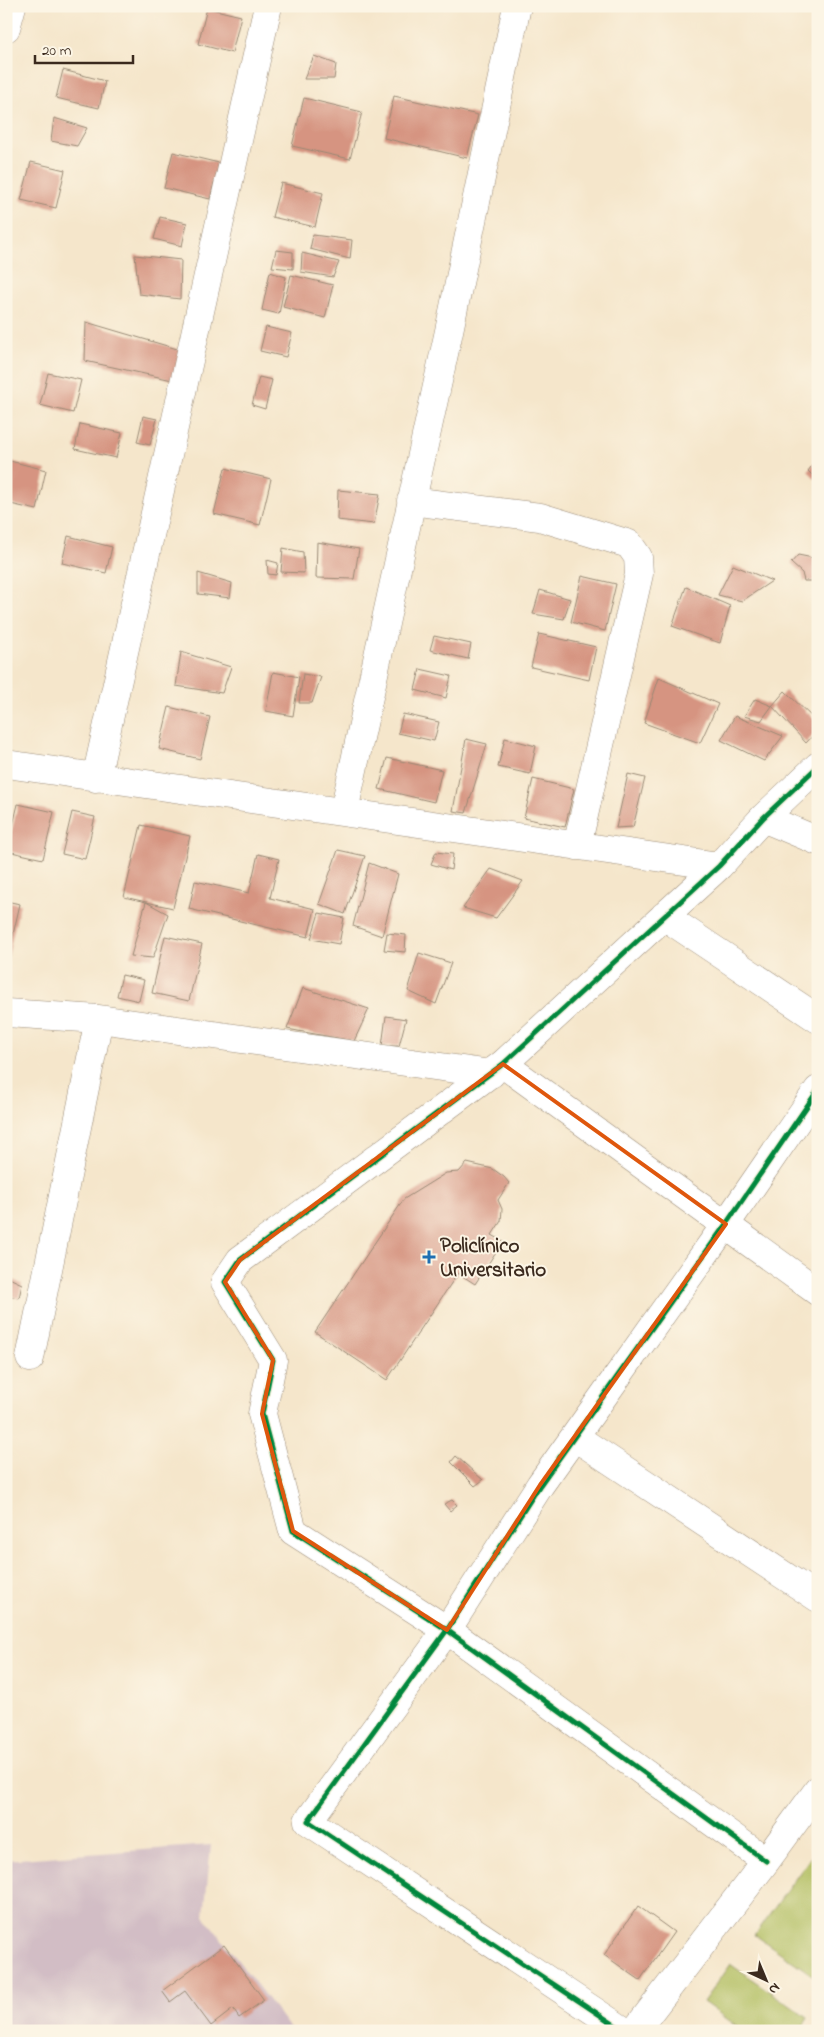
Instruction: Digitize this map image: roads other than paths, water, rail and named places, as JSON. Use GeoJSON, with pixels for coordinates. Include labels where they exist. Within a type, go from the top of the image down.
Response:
{"type":"FeatureCollection","features":[{"type":"Feature","properties":{"kind":"street"},"geometry":{"type":"LineString","coordinates":[[6,28],[12,6]]}},
{"type":"Feature","properties":{"kind":"street"},"geometry":{"type":"LineString","coordinates":[[96,778],[268,6]]}},
{"type":"Feature","properties":{"kind":"street"},"geometry":{"type":"LineString","coordinates":[[344,811],[449,331],[517,6]]}},
{"type":"Feature","properties":{"kind":"street"},"geometry":{"type":"LineString","coordinates":[[411,501],[540,516],[630,544],[638,557],[639,574],[578,846]]}},
{"type":"Feature","properties":{"kind":"street"},"geometry":{"type":"LineString","coordinates":[[6,764],[719,866]]}},
{"type":"Feature","properties":{"kind":"street"},"geometry":{"type":"LineString","coordinates":[[766,1861],[447,1630],[293,1531],[262,1414],[273,1360],[225,1282],[240,1260],[497,1069],[719,866],[763,818],[818,766]]}},
{"type":"Feature","properties":{"kind":"street"},"geometry":{"type":"LineString","coordinates":[[763,818],[818,841]]}},
{"type":"Feature","properties":{"kind":"street"},"geometry":{"type":"LineString","coordinates":[[664,916],[818,1019]]}},
{"type":"Feature","properties":{"kind":"street"},"geometry":{"type":"LineString","coordinates":[[6,1013],[99,1019],[497,1069],[726,1224],[818,1292]]}},
{"type":"Feature","properties":{"kind":"street"},"geometry":{"type":"LineString","coordinates":[[30,1358],[99,1019]]}},
{"type":"Feature","properties":{"kind":"street"},"geometry":{"type":"LineString","coordinates":[[624,2031],[308,1821],[447,1630],[540,1485],[726,1224],[818,1090]]}},
{"type":"Feature","properties":{"kind":"street"},"geometry":{"type":"LineString","coordinates":[[575,1437],[818,1598]]}},
{"type":"Feature","properties":{"kind":"street"},"geometry":{"type":"LineString","coordinates":[[636,2031],[818,1790]]}},
{"type":"Feature","properties":{"kind":"place","name":"Policlínico Universitario"},"geometry":{"type":"Point","coordinates":[429,1257]}}]}
